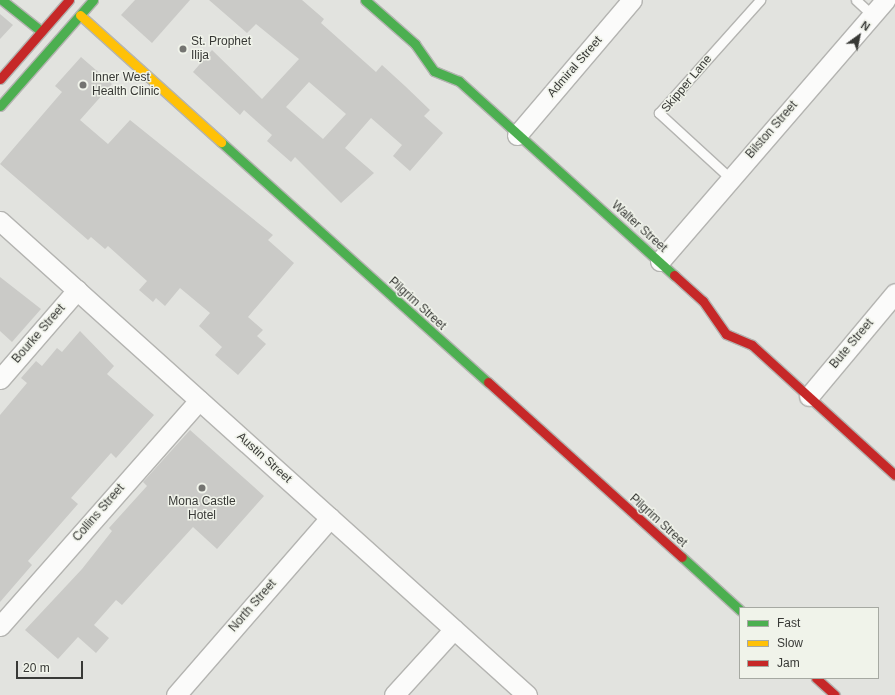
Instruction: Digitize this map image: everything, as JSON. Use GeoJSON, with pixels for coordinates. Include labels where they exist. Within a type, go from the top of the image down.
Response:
{"type":"FeatureCollection","features":[{"type":"Feature","properties":{"kind":"street"},"geometry":{"type":"LineString","coordinates":[[2,0],[41,32]]}},
{"type":"Feature","properties":{"kind":"street"},"geometry":{"type":"LineString","coordinates":[[0,79],[69,0]]}},
{"type":"Feature","properties":{"kind":"street"},"geometry":{"type":"LineString","coordinates":[[0,106],[93,0]]}},
{"type":"Feature","properties":{"kind":"street","name":"Admiral Street"},"geometry":{"type":"LineString","coordinates":[[517,135],[632,0]]}},
{"type":"Feature","properties":{"kind":"street","name":"Bilston Street"},"geometry":{"type":"LineString","coordinates":[[660,261],[885,0]]}},
{"type":"Feature","properties":{"kind":"street","name":"Walter Street"},"geometry":{"type":"LineString","coordinates":[[371,2],[415,44],[434,71],[460,81],[517,135],[660,261],[703,301],[726,334],[752,345],[895,475]]}},
{"type":"Feature","properties":{"kind":"street","name":"Pilgrim Street"},"geometry":{"type":"LineString","coordinates":[[80,15],[739,609]]}},
{"type":"Feature","properties":{"kind":"street","name":"Austin Street"},"geometry":{"type":"LineString","coordinates":[[0,221],[527,695]]}},
{"type":"Feature","properties":{"kind":"street","name":"Bourke Street"},"geometry":{"type":"LineString","coordinates":[[0,379],[77,290]]}},
{"type":"Feature","properties":{"kind":"street","name":"Bute Street"},"geometry":{"type":"LineString","coordinates":[[809,396],[895,293]]}},
{"type":"Feature","properties":{"kind":"street","name":"Collins Street"},"geometry":{"type":"LineString","coordinates":[[0,626],[199,400]]}},
{"type":"Feature","properties":{"kind":"street","name":"North Street"},"geometry":{"type":"LineString","coordinates":[[176,695],[330,518]]}},
{"type":"Feature","properties":{"kind":"street"},"geometry":{"type":"LineString","coordinates":[[394,695],[454,629]]}},
{"type":"Feature","properties":{"kind":"street"},"geometry":{"type":"LineString","coordinates":[[817,679],[835,695]]}},
{"type":"Feature","properties":{"kind":"lane","name":"Skipper Lane"},"geometry":{"type":"LineString","coordinates":[[731,179],[660,113],[760,0]]}},
{"type":"Feature","properties":{"kind":"lane"},"geometry":{"type":"LineString","coordinates":[[856,0],[872,15]]}},
{"type":"Feature","properties":{"kind":"building"},"geometry":{"type":"Polygon","coordinates":[[[135,0],[190,0],[152,43],[121,15],[135,0]]]}},
{"type":"Feature","properties":{"kind":"building"},"geometry":{"type":"Polygon","coordinates":[[[209,0],[302,0],[324,19],[321,23],[376,72],[382,65],[405,86],[430,110],[424,116],[443,133],[410,171],[393,156],[402,145],[371,118],[345,148],[374,173],[341,203],[295,157],[291,162],[267,141],[272,135],[244,110],[240,115],[193,72],[212,50],[262,99],[299,59],[256,24],[247,33],[209,0]],[[309,82],[286,107],[323,139],[346,114],[309,82]]]}},
{"type":"Feature","properties":{"kind":"building"},"geometry":{"type":"Polygon","coordinates":[[[0,14],[13,25],[0,39],[0,14]]]}},
{"type":"Feature","properties":{"kind":"building"},"geometry":{"type":"Polygon","coordinates":[[[81,57],[112,84],[80,120],[108,144],[130,120],[273,235],[268,240],[294,263],[248,317],[263,330],[257,336],[266,344],[238,375],[215,355],[222,347],[199,326],[210,313],[180,288],[165,306],[156,298],[153,302],[139,290],[147,281],[108,246],[105,249],[91,237],[88,240],[0,164],[62,92],[55,86],[81,57]]]}},
{"type":"Feature","properties":{"kind":"building"},"geometry":{"type":"Polygon","coordinates":[[[0,277],[41,309],[12,342],[0,331],[0,277]]]}},
{"type":"Feature","properties":{"kind":"building"},"geometry":{"type":"Polygon","coordinates":[[[80,331],[114,366],[107,374],[154,415],[116,458],[111,453],[71,498],[78,504],[28,561],[32,565],[0,602],[0,415],[27,383],[21,378],[36,361],[42,366],[57,348],[62,352],[80,331]]]}},
{"type":"Feature","properties":{"kind":"building"},"geometry":{"type":"Polygon","coordinates":[[[190,430],[264,496],[217,549],[193,527],[122,605],[116,600],[94,625],[109,638],[96,653],[78,637],[58,659],[25,630],[82,569],[112,531],[109,528],[147,486],[143,482],[190,430]]]}},
{"type":"Feature","properties":{"kind":"traffic: fast"},"geometry":{"type":"LineString","coordinates":[[2,0],[41,31]]}},
{"type":"Feature","properties":{"kind":"traffic: fast"},"geometry":{"type":"LineString","coordinates":[[0,106],[93,0]]}},
{"type":"Feature","properties":{"kind":"traffic: fast"},"geometry":{"type":"LineString","coordinates":[[365,0],[415,44],[434,71],[459,81],[674,275]]}},
{"type":"Feature","properties":{"kind":"traffic: fast"},"geometry":{"type":"LineString","coordinates":[[221,142],[488,382]]}},
{"type":"Feature","properties":{"kind":"traffic: fast"},"geometry":{"type":"LineString","coordinates":[[682,557],[739,609]]}},
{"type":"Feature","properties":{"kind":"traffic: slow"},"geometry":{"type":"LineString","coordinates":[[80,15],[221,142]]}},
{"type":"Feature","properties":{"kind":"traffic: jam"},"geometry":{"type":"LineString","coordinates":[[0,79],[69,0]]}},
{"type":"Feature","properties":{"kind":"traffic: jam"},"geometry":{"type":"LineString","coordinates":[[674,275],[703,301],[726,334],[752,345],[895,475]]}},
{"type":"Feature","properties":{"kind":"traffic: jam"},"geometry":{"type":"LineString","coordinates":[[488,382],[682,557]]}},
{"type":"Feature","properties":{"kind":"traffic: jam"},"geometry":{"type":"LineString","coordinates":[[817,679],[835,695]]}},
{"type":"Feature","properties":{"kind":"place","name":"St. Prophet Ilija"},"geometry":{"type":"Point","coordinates":[183,49]}},
{"type":"Feature","properties":{"kind":"place","name":"Inner West Health Clinic"},"geometry":{"type":"Point","coordinates":[83,85]}},
{"type":"Feature","properties":{"kind":"place","name":"Mona Castle Hotel"},"geometry":{"type":"Point","coordinates":[202,488]}}]}
